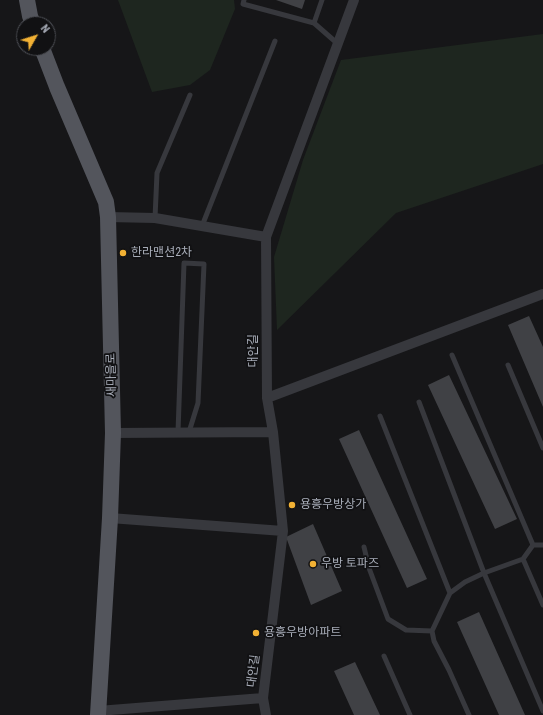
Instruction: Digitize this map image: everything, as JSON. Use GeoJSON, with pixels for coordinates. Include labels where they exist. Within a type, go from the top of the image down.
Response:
{"type":"FeatureCollection","features":[{"type":"Feature","properties":{"kind":"main road"},"geometry":{"type":"LineString","coordinates":[[28,0],[30,16]]}},
{"type":"Feature","properties":{"kind":"main road","name":"새마을로"},"geometry":{"type":"LineString","coordinates":[[45,56],[106,202],[108,217],[113,433],[110,518],[98,713]]}},
{"type":"Feature","properties":{"kind":"street","name":"대안길"},"geometry":{"type":"LineString","coordinates":[[266,715],[264,698],[283,531],[273,432],[267,398],[266,237],[354,0]]}},
{"type":"Feature","properties":{"kind":"street"},"geometry":{"type":"LineString","coordinates":[[108,217],[155,218],[266,237]]}},
{"type":"Feature","properties":{"kind":"street"},"geometry":{"type":"LineString","coordinates":[[267,398],[543,294]]}},
{"type":"Feature","properties":{"kind":"street"},"geometry":{"type":"LineString","coordinates":[[113,433],[273,432]]}},
{"type":"Feature","properties":{"kind":"street"},"geometry":{"type":"LineString","coordinates":[[110,518],[283,531]]}},
{"type":"Feature","properties":{"kind":"street"},"geometry":{"type":"LineString","coordinates":[[98,713],[264,698]]}},
{"type":"Feature","properties":{"kind":"lane"},"geometry":{"type":"LineString","coordinates":[[244,0],[243,4],[314,23],[338,44]]}},
{"type":"Feature","properties":{"kind":"lane"},"geometry":{"type":"LineString","coordinates":[[314,23],[322,0]]}},
{"type":"Feature","properties":{"kind":"lane"},"geometry":{"type":"LineString","coordinates":[[202,226],[276,41]]}},
{"type":"Feature","properties":{"kind":"lane"},"geometry":{"type":"LineString","coordinates":[[155,218],[157,173],[190,95]]}},
{"type":"Feature","properties":{"kind":"lane"},"geometry":{"type":"LineString","coordinates":[[178,432],[184,263],[204,264],[198,403],[189,432]]}},
{"type":"Feature","properties":{"kind":"lane"},"geometry":{"type":"LineString","coordinates":[[452,355],[533,545]]}},
{"type":"Feature","properties":{"kind":"lane"},"geometry":{"type":"LineString","coordinates":[[508,365],[543,448]]}},
{"type":"Feature","properties":{"kind":"lane"},"geometry":{"type":"LineString","coordinates":[[419,402],[484,573],[543,711]]}},
{"type":"Feature","properties":{"kind":"lane"},"geometry":{"type":"LineString","coordinates":[[380,416],[450,593]]}},
{"type":"Feature","properties":{"kind":"lane"},"geometry":{"type":"LineString","coordinates":[[533,545],[543,545]]}},
{"type":"Feature","properties":{"kind":"lane"},"geometry":{"type":"LineString","coordinates":[[469,715],[434,641],[432,631],[450,593],[465,582],[484,573],[523,559],[533,545]]}},
{"type":"Feature","properties":{"kind":"lane"},"geometry":{"type":"LineString","coordinates":[[364,547],[371,574],[388,619],[406,630],[432,631]]}},
{"type":"Feature","properties":{"kind":"lane"},"geometry":{"type":"LineString","coordinates":[[523,559],[543,605]]}},
{"type":"Feature","properties":{"kind":"lane"},"geometry":{"type":"LineString","coordinates":[[384,656],[410,715]]}},
{"type":"Feature","properties":{"kind":"lane"},"geometry":{"type":"LineString","coordinates":[[264,698],[272,715]]}},
{"type":"Feature","properties":{"kind":"shaded area"},"geometry":{"type":"Polygon","coordinates":[[[118,0],[234,0],[235,9],[210,70],[190,85],[152,92],[118,0]]]}},
{"type":"Feature","properties":{"kind":"shaded area"},"geometry":{"type":"Polygon","coordinates":[[[543,34],[543,164],[396,213],[277,330],[274,257],[303,160],[341,60],[543,34]]]}},
{"type":"Feature","properties":{"kind":"building"},"geometry":{"type":"Polygon","coordinates":[[[276,0],[305,0],[302,9],[276,0]]]}},
{"type":"Feature","properties":{"kind":"building"},"geometry":{"type":"Polygon","coordinates":[[[529,316],[543,347],[543,407],[508,325],[529,316]]]}},
{"type":"Feature","properties":{"kind":"building"},"geometry":{"type":"Polygon","coordinates":[[[449,375],[517,519],[495,529],[428,385],[449,375]]]}},
{"type":"Feature","properties":{"kind":"building"},"geometry":{"type":"Polygon","coordinates":[[[359,430],[427,579],[407,588],[339,439],[359,430]]]}},
{"type":"Feature","properties":{"kind":"building","name":"우방 토파즈"},"geometry":{"type":"Polygon","coordinates":[[[313,524],[342,591],[311,605],[286,537],[313,524]]]}},
{"type":"Feature","properties":{"kind":"building"},"geometry":{"type":"Polygon","coordinates":[[[479,612],[525,715],[499,715],[457,622],[479,612]]]}},
{"type":"Feature","properties":{"kind":"building"},"geometry":{"type":"Polygon","coordinates":[[[355,662],[380,715],[354,715],[334,671],[355,662]]]}},
{"type":"Feature","properties":{"kind":"place","name":"한라맨션2차"},"geometry":{"type":"Point","coordinates":[123,253]}},
{"type":"Feature","properties":{"kind":"place","name":"용흥우방상가"},"geometry":{"type":"Point","coordinates":[292,505]}},
{"type":"Feature","properties":{"kind":"place","name":"우방 토파즈"},"geometry":{"type":"Point","coordinates":[313,564]}},
{"type":"Feature","properties":{"kind":"place","name":"용흥우방아파트"},"geometry":{"type":"Point","coordinates":[256,633]}}]}
